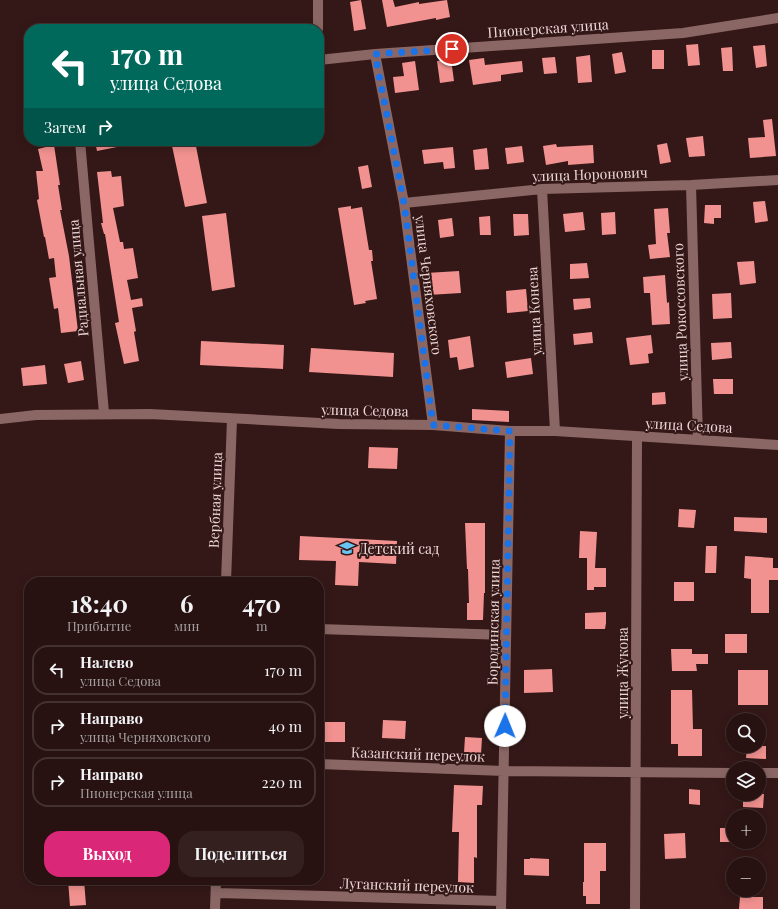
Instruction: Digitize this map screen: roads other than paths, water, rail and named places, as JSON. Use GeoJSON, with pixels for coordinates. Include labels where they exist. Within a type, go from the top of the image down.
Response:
{"type":"FeatureCollection","features":[{"type":"Feature","properties":{"kind":"street"},"geometry":{"type":"LineString","coordinates":[[318,0],[318,24]]}},
{"type":"Feature","properties":{"kind":"street","name":"Пионерская улица"},"geometry":{"type":"LineString","coordinates":[[324,59],[375,54],[683,33],[778,18]]}},
{"type":"Feature","properties":{"kind":"street","name":"улица Черняховского"},"geometry":{"type":"LineString","coordinates":[[375,54],[404,203],[433,425]]}},
{"type":"Feature","properties":{"kind":"street","name":"Радиальная улица"},"geometry":{"type":"LineString","coordinates":[[80,146],[104,413]]}},
{"type":"Feature","properties":{"kind":"street","name":"улица Норонович"},"geometry":{"type":"LineString","coordinates":[[404,203],[542,189],[691,185],[778,180]]}},
{"type":"Feature","properties":{"kind":"street","name":"улица Рокоссовского"},"geometry":{"type":"LineString","coordinates":[[691,185],[698,439]]}},
{"type":"Feature","properties":{"kind":"street","name":"улица Конева"},"geometry":{"type":"LineString","coordinates":[[542,189],[554,431]]}},
{"type":"Feature","properties":{"kind":"street","name":"улица Седова"},"geometry":{"type":"LineString","coordinates":[[0,419],[36,415],[104,413],[150,414],[339,424],[433,425],[510,431],[554,431],[778,444]]}},
{"type":"Feature","properties":{"kind":"street","name":"Вербная улица"},"geometry":{"type":"LineString","coordinates":[[226,577],[232,419]]}},
{"type":"Feature","properties":{"kind":"street","name":"Бородинская улица"},"geometry":{"type":"LineString","coordinates":[[501,905],[510,431]]}},
{"type":"Feature","properties":{"kind":"street","name":"улица Жукова"},"geometry":{"type":"LineString","coordinates":[[635,909],[637,437]]}},
{"type":"Feature","properties":{"kind":"street"},"geometry":{"type":"LineString","coordinates":[[324,629],[506,636]]}},
{"type":"Feature","properties":{"kind":"street","name":"Казанский переулок"},"geometry":{"type":"LineString","coordinates":[[324,764],[504,771],[726,773]]}},
{"type":"Feature","properties":{"kind":"street"},"geometry":{"type":"LineString","coordinates":[[766,773],[778,773]]}},
{"type":"Feature","properties":{"kind":"street"},"geometry":{"type":"LineString","coordinates":[[215,909],[216,885]]}},
{"type":"Feature","properties":{"kind":"street","name":"Луганский переулок"},"geometry":{"type":"LineString","coordinates":[[216,893],[501,905]]}},
{"type":"Feature","properties":{"kind":"place","name":"Детский сад"},"geometry":{"type":"Point","coordinates":[347,548]}}]}
